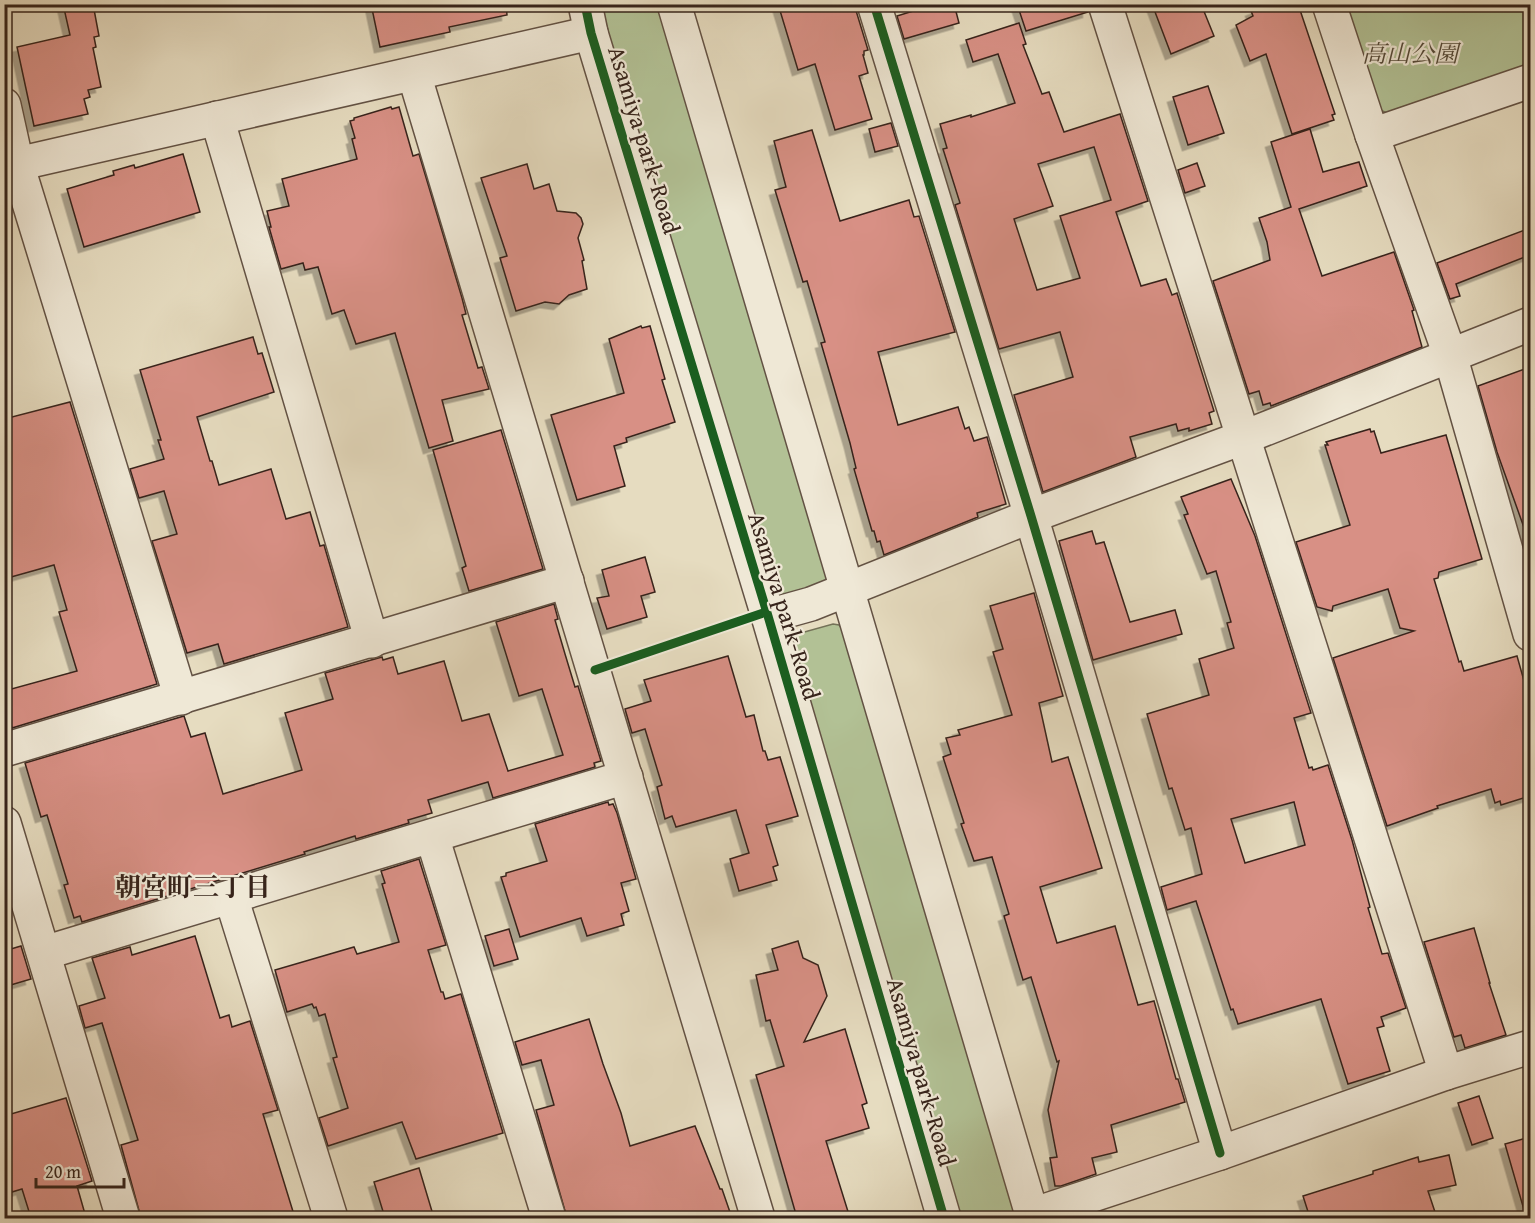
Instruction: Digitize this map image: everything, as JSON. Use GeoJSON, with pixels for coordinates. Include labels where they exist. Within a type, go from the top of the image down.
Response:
{"type":"FeatureCollection","features":[{"type":"Feature","properties":{"kind":"street"},"geometry":{"type":"LineString","coordinates":[[674,4],[1032,1217],[1446,1072],[1530,1047]]}},
{"type":"Feature","properties":{"kind":"street"},"geometry":{"type":"LineString","coordinates":[[874,4],[1031,516],[1220,1153]]}},
{"type":"Feature","properties":{"kind":"street"},"geometry":{"type":"LineString","coordinates":[[1105,4],[1446,1072]]}},
{"type":"Feature","properties":{"kind":"street"},"geometry":{"type":"LineString","coordinates":[[1329,4],[1372,135],[1450,355],[1530,634]]}},
{"type":"Feature","properties":{"kind":"street"},"geometry":{"type":"LineString","coordinates":[[11,166],[414,74],[588,19]]}},
{"type":"Feature","properties":{"kind":"street","name":"Asamiya park-Road"},"geometry":{"type":"LineString","coordinates":[[588,19],[768,616],[944,1218]]}},
{"type":"Feature","properties":{"kind":"street"},"geometry":{"type":"LineString","coordinates":[[414,74],[758,1218]]}},
{"type":"Feature","properties":{"kind":"street"},"geometry":{"type":"LineString","coordinates":[[1372,135],[1530,81]]}},
{"type":"Feature","properties":{"kind":"street"},"geometry":{"type":"LineString","coordinates":[[4,105],[11,166],[182,698]]}},
{"type":"Feature","properties":{"kind":"street"},"geometry":{"type":"LineString","coordinates":[[217,118],[372,641]]}},
{"type":"Feature","properties":{"kind":"street"},"geometry":{"type":"LineString","coordinates":[[768,616],[811,604],[1031,516],[1242,438],[1530,324]]}},
{"type":"Feature","properties":{"kind":"street"},"geometry":{"type":"LineString","coordinates":[[4,750],[567,581]]}},
{"type":"Feature","properties":{"kind":"street"},"geometry":{"type":"LineString","coordinates":[[44,953],[626,777]]}},
{"type":"Feature","properties":{"kind":"street"},"geometry":{"type":"LineString","coordinates":[[4,824],[123,1218]]}},
{"type":"Feature","properties":{"kind":"street"},"geometry":{"type":"LineString","coordinates":[[432,836],[549,1218]]}},
{"type":"Feature","properties":{"kind":"street"},"geometry":{"type":"LineString","coordinates":[[231,897],[330,1218]]}},
{"type":"Feature","properties":{"kind":"green space"},"geometry":{"type":"Polygon","coordinates":[[[600,5],[658,5],[829,586],[783,608],[611,68],[600,5]]]}},
{"type":"Feature","properties":{"kind":"green space","name":"高山公園"},"geometry":{"type":"Polygon","coordinates":[[[1341,5],[1530,5],[1530,66],[1387,113],[1376,108],[1341,5]]]}},
{"type":"Feature","properties":{"kind":"green space"},"geometry":{"type":"Polygon","coordinates":[[[833,624],[839,625],[844,631],[1020,1218],[958,1218],[790,636],[833,624]]]}},
{"type":"Feature","properties":{"kind":"building"},"geometry":{"type":"Polygon","coordinates":[[[63,4],[93,4],[99,36],[94,37],[96,47],[93,48],[101,87],[88,90],[90,97],[84,99],[88,114],[34,126],[17,47],[70,35],[63,4]]]}},
{"type":"Feature","properties":{"kind":"building"},"geometry":{"type":"Polygon","coordinates":[[[371,4],[409,4],[411,11],[441,4],[506,4],[507,15],[449,27],[450,32],[380,47],[371,4]]]}},
{"type":"Feature","properties":{"kind":"building"},"geometry":{"type":"Polygon","coordinates":[[[778,4],[854,4],[868,50],[864,51],[863,55],[868,73],[859,76],[872,119],[835,130],[815,64],[798,70],[778,4]]]}},
{"type":"Feature","properties":{"kind":"building"},"geometry":{"type":"Polygon","coordinates":[[[923,4],[954,4],[959,23],[904,39],[897,16],[923,8],[923,4]]]}},
{"type":"Feature","properties":{"kind":"building"},"geometry":{"type":"Polygon","coordinates":[[[1017,4],[1087,4],[1088,12],[1026,31],[1017,4]]]}},
{"type":"Feature","properties":{"kind":"building"},"geometry":{"type":"Polygon","coordinates":[[[1152,4],[1201,4],[1214,36],[1171,54],[1152,4]]]}},
{"type":"Feature","properties":{"kind":"building"},"geometry":{"type":"Polygon","coordinates":[[[1269,4],[1298,4],[1335,114],[1332,115],[1334,120],[1292,134],[1266,54],[1250,61],[1236,25],[1253,16],[1251,11],[1269,4]]]}},
{"type":"Feature","properties":{"kind":"building"},"geometry":{"type":"Polygon","coordinates":[[[1019,23],[1026,44],[1023,45],[1042,94],[1049,92],[1064,132],[1120,114],[1148,201],[1116,212],[1141,286],[1166,279],[1172,295],[1177,293],[1214,411],[1209,413],[1212,424],[1189,431],[1189,428],[1178,431],[1176,424],[1130,437],[1136,457],[1043,492],[1014,395],[1073,377],[1060,332],[999,349],[955,205],[960,203],[943,149],[947,148],[940,124],[1015,103],[998,54],[973,62],[966,40],[1019,23]],[[1094,147],[1038,164],[1053,206],[1014,219],[1037,290],[1080,278],[1060,216],[1111,200],[1094,147]]]}},
{"type":"Feature","properties":{"kind":"building"},"geometry":{"type":"Polygon","coordinates":[[[1208,86],[1224,133],[1188,145],[1173,97],[1208,86]]]}},
{"type":"Feature","properties":{"kind":"building"},"geometry":{"type":"Polygon","coordinates":[[[391,107],[392,109],[399,107],[413,156],[419,154],[462,298],[466,314],[462,315],[478,368],[482,367],[489,389],[442,400],[453,441],[429,448],[395,333],[356,344],[344,310],[332,314],[318,267],[305,270],[303,263],[281,269],[269,227],[271,227],[267,211],[289,206],[282,179],[357,159],[352,139],[355,138],[350,121],[391,107]]]}},
{"type":"Feature","properties":{"kind":"building"},"geometry":{"type":"Polygon","coordinates":[[[891,123],[898,146],[875,152],[869,129],[891,123]]]}},
{"type":"Feature","properties":{"kind":"building"},"geometry":{"type":"Polygon","coordinates":[[[1310,129],[1323,172],[1359,162],[1367,186],[1299,209],[1322,276],[1394,252],[1414,310],[1412,311],[1422,347],[1271,406],[1270,403],[1263,405],[1259,391],[1249,394],[1213,281],[1270,260],[1259,218],[1291,207],[1271,142],[1310,129]]]}},
{"type":"Feature","properties":{"kind":"building"},"geometry":{"type":"Polygon","coordinates":[[[812,130],[840,221],[909,200],[914,217],[919,216],[955,332],[878,352],[898,425],[958,407],[965,429],[969,427],[974,441],[987,437],[1006,504],[977,513],[978,517],[884,555],[880,541],[877,542],[874,531],[872,531],[854,469],[856,468],[850,443],[821,343],[825,342],[807,281],[803,282],[775,190],[786,187],[774,141],[812,130]]]}},
{"type":"Feature","properties":{"kind":"building"},"geometry":{"type":"Polygon","coordinates":[[[183,154],[200,212],[84,247],[67,189],[114,175],[113,171],[134,165],[135,168],[183,154]]]}},
{"type":"Feature","properties":{"kind":"building"},"geometry":{"type":"Polygon","coordinates":[[[1197,163],[1205,186],[1185,193],[1178,170],[1197,163]]]}},
{"type":"Feature","properties":{"kind":"building"},"geometry":{"type":"Polygon","coordinates":[[[527,164],[534,189],[549,184],[557,211],[576,213],[581,218],[583,224],[578,238],[584,260],[582,261],[587,289],[569,295],[559,304],[545,302],[516,311],[500,258],[507,256],[481,178],[527,164]]]}},
{"type":"Feature","properties":{"kind":"building"},"geometry":{"type":"Polygon","coordinates":[[[1530,228],[1530,255],[1456,284],[1460,296],[1450,299],[1437,263],[1530,228]]]}},
{"type":"Feature","properties":{"kind":"building"},"geometry":{"type":"Polygon","coordinates":[[[641,326],[642,328],[650,326],[665,379],[662,380],[675,422],[626,438],[627,442],[614,446],[625,486],[577,500],[551,415],[624,393],[609,339],[641,326]]]}},
{"type":"Feature","properties":{"kind":"building"},"geometry":{"type":"Polygon","coordinates":[[[253,337],[258,354],[262,353],[274,392],[197,417],[210,461],[212,461],[219,485],[271,469],[286,519],[310,512],[320,546],[324,545],[348,627],[224,664],[218,644],[187,653],[152,541],[177,534],[164,491],[139,498],[130,469],[164,459],[158,440],[161,440],[140,370],[253,337]]]}},
{"type":"Feature","properties":{"kind":"building"},"geometry":{"type":"Polygon","coordinates":[[[1530,367],[1530,535],[1527,536],[1497,452],[1478,386],[1530,367]]]}},
{"type":"Feature","properties":{"kind":"building"},"geometry":{"type":"Polygon","coordinates":[[[70,402],[157,684],[12,728],[4,701],[4,691],[77,671],[59,612],[67,610],[54,565],[4,579],[4,419],[70,402]]]}},
{"type":"Feature","properties":{"kind":"building"},"geometry":{"type":"Polygon","coordinates":[[[1370,429],[1371,432],[1374,431],[1381,453],[1446,435],[1482,559],[1439,572],[1438,578],[1434,579],[1459,662],[1461,661],[1464,671],[1517,656],[1530,702],[1530,796],[1501,805],[1500,801],[1495,803],[1491,789],[1437,806],[1438,808],[1387,826],[1333,658],[1414,631],[1400,628],[1388,589],[1333,606],[1332,611],[1317,607],[1296,542],[1350,525],[1325,445],[1328,445],[1326,442],[1370,429]]]}},
{"type":"Feature","properties":{"kind":"building"},"geometry":{"type":"Polygon","coordinates":[[[501,430],[543,569],[469,591],[462,568],[466,566],[433,450],[501,430]]]}},
{"type":"Feature","properties":{"kind":"building"},"geometry":{"type":"Polygon","coordinates":[[[1231,479],[1255,536],[1311,713],[1294,718],[1309,768],[1312,767],[1313,770],[1328,765],[1352,840],[1370,907],[1368,908],[1382,954],[1388,953],[1406,1008],[1381,1017],[1384,1026],[1377,1028],[1390,1071],[1348,1084],[1321,999],[1238,1024],[1233,1009],[1231,1010],[1196,901],[1167,910],[1161,887],[1202,874],[1191,828],[1185,830],[1172,788],[1169,789],[1147,714],[1209,695],[1199,659],[1234,648],[1227,623],[1231,622],[1216,571],[1207,574],[1184,515],[1188,514],[1181,497],[1231,479]],[[1294,802],[1231,819],[1245,863],[1305,845],[1294,802]]]}},
{"type":"Feature","properties":{"kind":"building"},"geometry":{"type":"Polygon","coordinates":[[[1092,531],[1096,544],[1104,542],[1130,622],[1175,610],[1182,634],[1093,660],[1059,541],[1092,531]]]}},
{"type":"Feature","properties":{"kind":"building"},"geometry":{"type":"Polygon","coordinates":[[[645,557],[655,592],[641,596],[647,617],[607,629],[597,598],[609,596],[602,570],[645,557]]]}},
{"type":"Feature","properties":{"kind":"building"},"geometry":{"type":"Polygon","coordinates":[[[1034,593],[1063,696],[1039,703],[1052,762],[1068,757],[1102,868],[1040,887],[1057,943],[1115,926],[1138,1005],[1154,1001],[1176,1079],[1178,1079],[1185,1102],[1111,1125],[1117,1152],[1092,1158],[1096,1174],[1061,1186],[1055,1186],[1050,1158],[1057,1157],[1048,1110],[1059,1061],[1057,1062],[1031,977],[1023,980],[1004,916],[1009,914],[992,857],[974,861],[961,824],[964,823],[943,757],[951,754],[946,738],[960,735],[958,730],[1012,715],[993,652],[1003,649],[990,606],[1034,593]]]}},
{"type":"Feature","properties":{"kind":"building"},"geometry":{"type":"Polygon","coordinates":[[[554,604],[558,619],[555,620],[565,654],[575,687],[578,686],[601,761],[594,763],[595,767],[493,798],[488,782],[428,800],[432,813],[408,820],[409,823],[356,839],[355,836],[304,852],[305,854],[82,922],[80,916],[74,918],[64,885],[68,884],[47,815],[41,817],[25,763],[184,716],[191,737],[205,733],[223,794],[302,770],[285,713],[333,699],[325,673],[382,657],[383,660],[393,657],[398,674],[444,661],[462,721],[489,714],[508,771],[563,755],[542,689],[519,696],[496,622],[554,604]]]}},
{"type":"Feature","properties":{"kind":"building"},"geometry":{"type":"Polygon","coordinates":[[[728,656],[746,717],[754,715],[763,751],[768,760],[780,757],[798,816],[766,825],[778,865],[773,867],[777,880],[739,891],[730,859],[749,853],[736,810],[676,827],[672,816],[665,819],[657,787],[662,785],[645,729],[632,733],[625,709],[651,701],[644,680],[728,656]]]}},
{"type":"Feature","properties":{"kind":"building"},"geometry":{"type":"Polygon","coordinates":[[[608,802],[609,805],[613,804],[617,813],[636,879],[621,883],[629,911],[621,914],[624,925],[587,936],[581,918],[520,937],[501,877],[506,876],[506,873],[547,861],[535,824],[608,802]]]}},
{"type":"Feature","properties":{"kind":"building"},"geometry":{"type":"Polygon","coordinates":[[[419,859],[446,945],[428,950],[445,999],[461,994],[503,1133],[416,1159],[402,1122],[328,1146],[319,1118],[348,1108],[333,1058],[337,1057],[325,1014],[319,1016],[316,1007],[314,1008],[312,1004],[287,1012],[275,970],[354,947],[357,954],[399,942],[382,884],[385,883],[381,871],[419,859]]]}},
{"type":"Feature","properties":{"kind":"building"},"geometry":{"type":"Polygon","coordinates":[[[1474,928],[1506,1035],[1465,1048],[1461,1035],[1454,1037],[1424,942],[1474,928]]]}},
{"type":"Feature","properties":{"kind":"building"},"geometry":{"type":"Polygon","coordinates":[[[509,929],[518,959],[494,966],[485,936],[509,929]]]}},
{"type":"Feature","properties":{"kind":"building"},"geometry":{"type":"Polygon","coordinates":[[[195,936],[220,1018],[229,1015],[232,1027],[250,1021],[278,1110],[263,1114],[295,1218],[141,1218],[121,1145],[138,1140],[102,1023],[85,1028],[79,1006],[105,998],[92,958],[130,947],[132,955],[195,936]]]}},
{"type":"Feature","properties":{"kind":"building"},"geometry":{"type":"Polygon","coordinates":[[[798,941],[803,958],[818,965],[827,996],[804,1042],[845,1029],[867,1103],[862,1105],[869,1128],[826,1141],[850,1218],[797,1218],[756,1075],[784,1066],[770,1020],[766,1021],[756,975],[778,970],[772,949],[798,941]]]}},
{"type":"Feature","properties":{"kind":"building"},"geometry":{"type":"Polygon","coordinates":[[[21,946],[31,979],[4,987],[4,951],[21,946]]]}},
{"type":"Feature","properties":{"kind":"building"},"geometry":{"type":"Polygon","coordinates":[[[589,1019],[630,1146],[695,1126],[732,1218],[567,1218],[536,1110],[554,1105],[541,1060],[522,1065],[515,1042],[589,1019]]]}},
{"type":"Feature","properties":{"kind":"building"},"geometry":{"type":"Polygon","coordinates":[[[1479,1096],[1493,1138],[1472,1145],[1458,1103],[1479,1096]]]}},
{"type":"Feature","properties":{"kind":"building"},"geometry":{"type":"Polygon","coordinates":[[[66,1098],[92,1181],[77,1186],[85,1214],[71,1218],[31,1218],[22,1189],[12,1192],[4,1167],[4,1116],[66,1098]]]}},
{"type":"Feature","properties":{"kind":"building"},"geometry":{"type":"Polygon","coordinates":[[[1530,1137],[1530,1209],[1524,1210],[1505,1144],[1530,1137]]]}},
{"type":"Feature","properties":{"kind":"building"},"geometry":{"type":"Polygon","coordinates":[[[1449,1155],[1456,1185],[1428,1191],[1437,1218],[1310,1218],[1303,1196],[1418,1157],[1419,1162],[1449,1155]]]}},
{"type":"Feature","properties":{"kind":"building"},"geometry":{"type":"Polygon","coordinates":[[[419,1168],[434,1218],[385,1218],[374,1182],[419,1168]]]}},
{"type":"Feature","properties":{"kind":"cycle path"},"geometry":{"type":"LineString","coordinates":[[585,4],[591,33],[768,616],[944,1218]]}},
{"type":"Feature","properties":{"kind":"cycle path"},"geometry":{"type":"LineString","coordinates":[[874,4],[1031,516],[1220,1153]]}},
{"type":"Feature","properties":{"kind":"cycle path"},"geometry":{"type":"LineString","coordinates":[[595,670],[766,612]]}},
{"type":"Feature","properties":{"kind":"district","name":"朝宮町三丁目"},"geometry":{"type":"Point","coordinates":[193,887]}}]}
